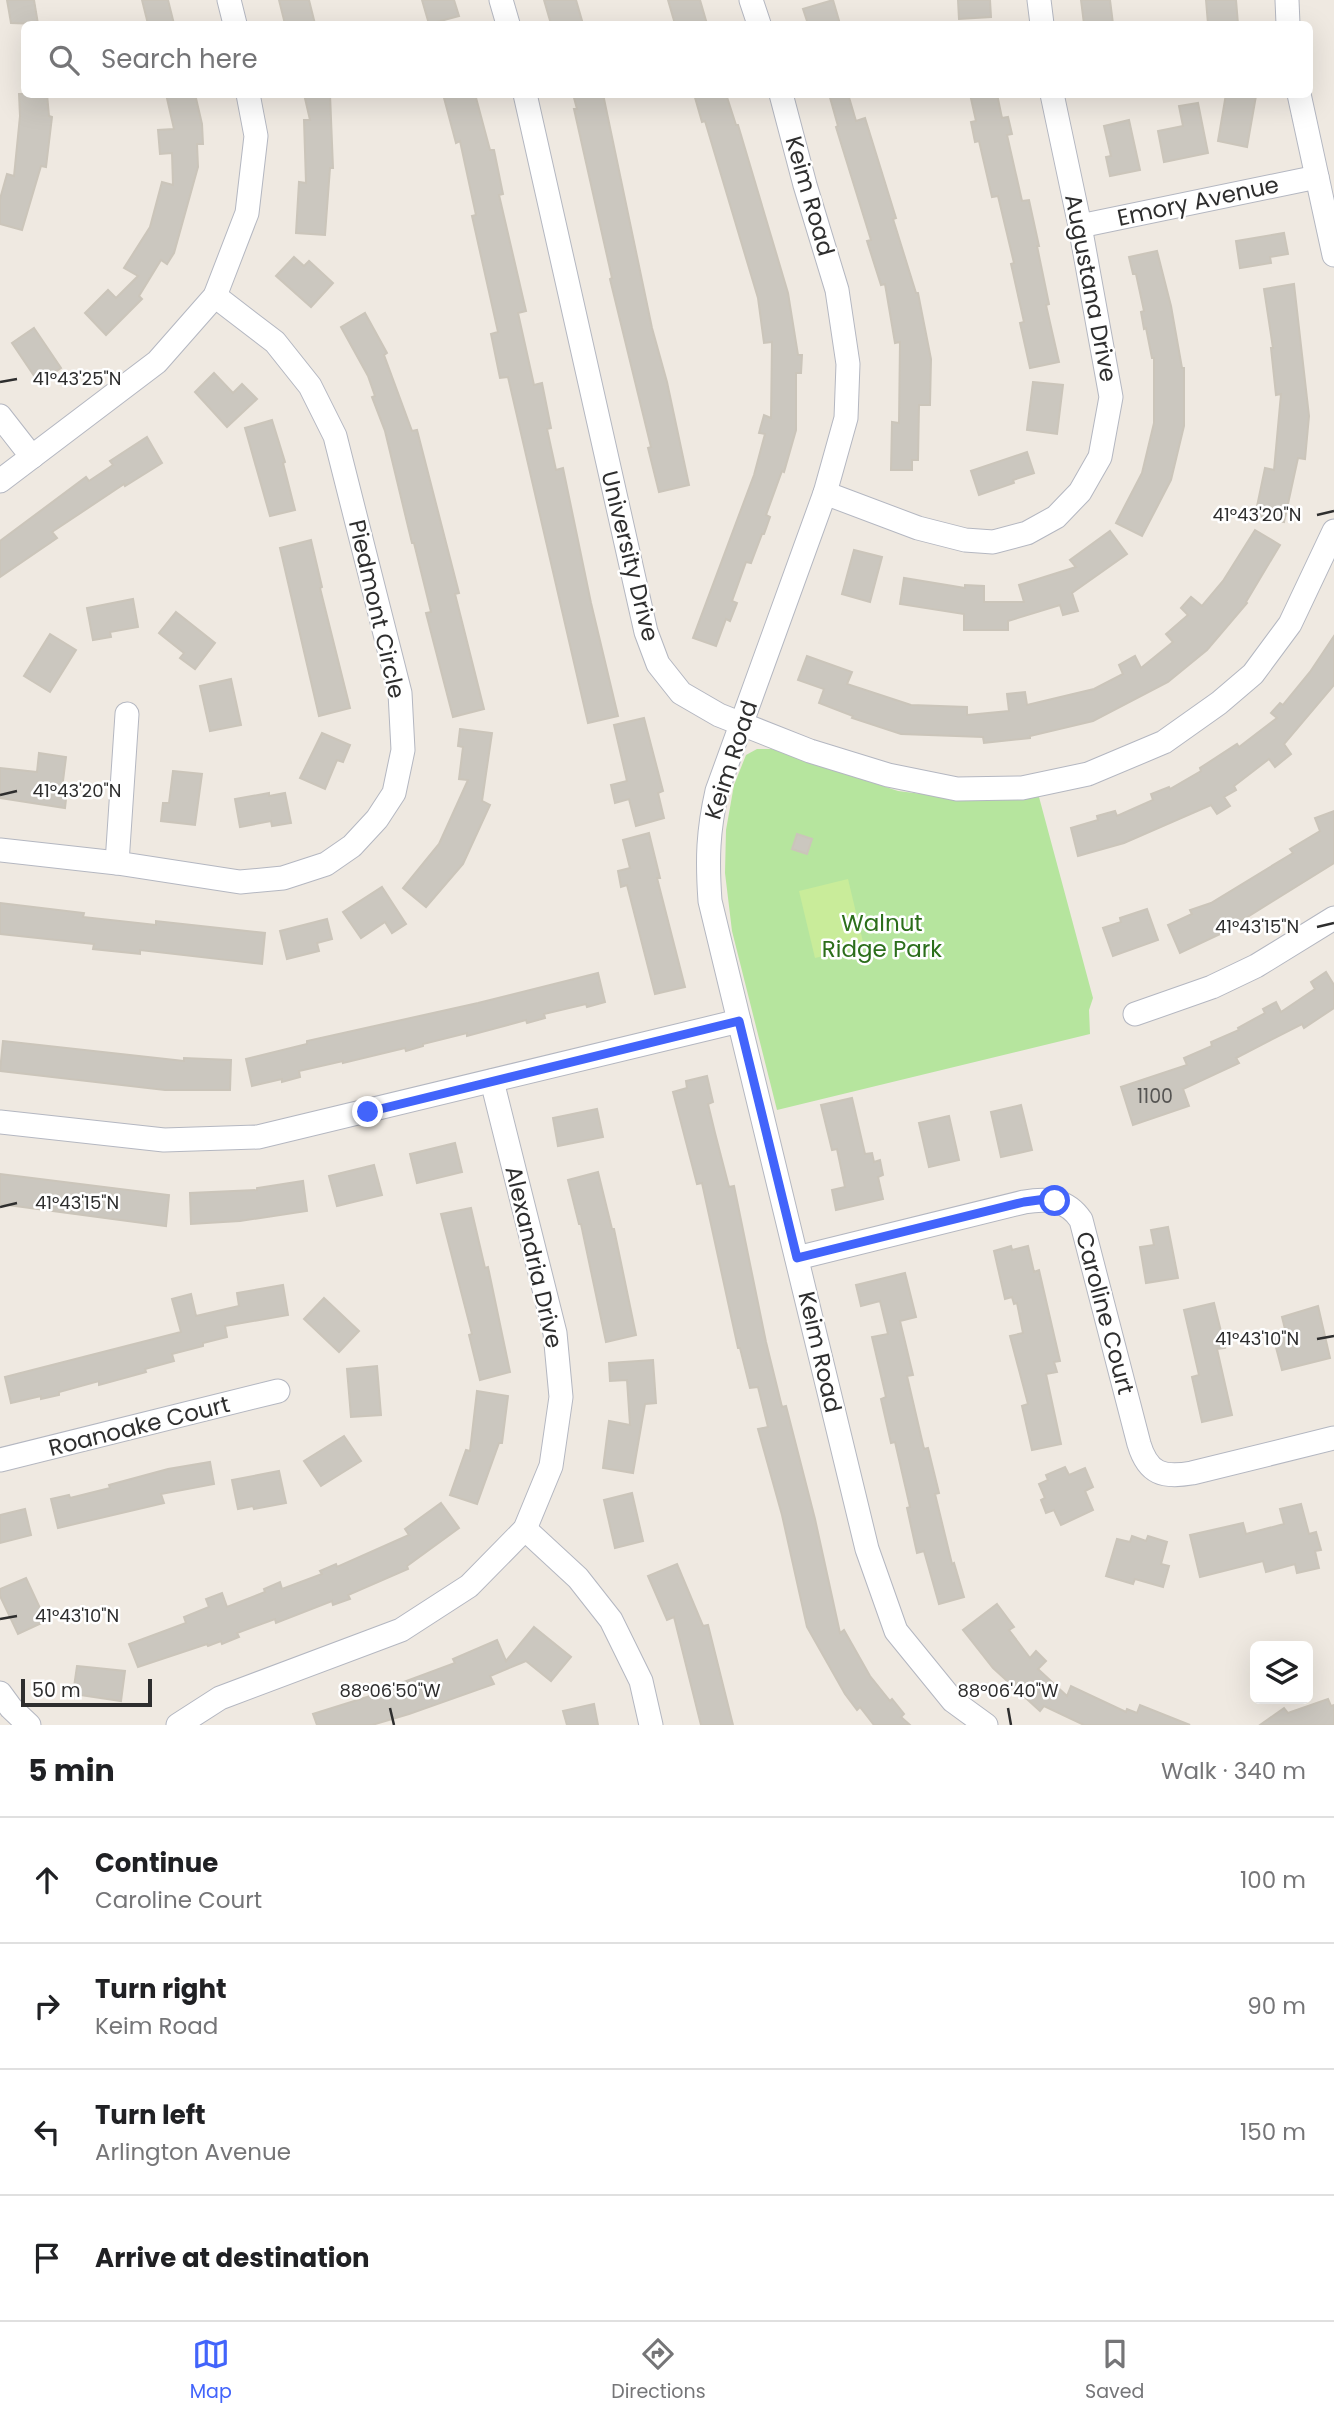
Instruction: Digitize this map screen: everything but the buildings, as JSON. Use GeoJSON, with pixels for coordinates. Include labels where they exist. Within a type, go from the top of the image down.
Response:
{"type":"FeatureCollection","features":[{"type":"Feature","properties":{"kind":"street"},"geometry":{"type":"LineString","coordinates":[[229,0],[234,21]]}},
{"type":"Feature","properties":{"kind":"street"},"geometry":{"type":"LineString","coordinates":[[501,0],[507,21]]}},
{"type":"Feature","properties":{"kind":"street"},"geometry":{"type":"LineString","coordinates":[[751,0],[758,21]]}},
{"type":"Feature","properties":{"kind":"street"},"geometry":{"type":"LineString","coordinates":[[1039,0],[1042,21]]}},
{"type":"Feature","properties":{"kind":"street"},"geometry":{"type":"LineString","coordinates":[[1287,0],[1288,21]]}},
{"type":"Feature","properties":{"kind":"street"},"geometry":{"type":"LineString","coordinates":[[0,481],[157,362],[215,296],[247,213],[256,136],[249,98]]}},
{"type":"Feature","properties":{"kind":"street","name":"University Drive"},"geometry":{"type":"LineString","coordinates":[[526,98],[646,632],[658,664],[681,693],[708,711],[810,751],[888,775],[957,789],[1022,788],[1088,774],[1164,742],[1219,703],[1253,674],[1290,624],[1334,531]]}},
{"type":"Feature","properties":{"kind":"street","name":"Keim Road"},"geometry":{"type":"LineString","coordinates":[[782,98],[837,290],[848,364],[846,418],[825,493],[717,790],[708,831],[710,901],[867,1549],[896,1631],[953,1701],[986,1725]]}},
{"type":"Feature","properties":{"kind":"street","name":"Augustana Drive"},"geometry":{"type":"LineString","coordinates":[[825,493],[918,528],[979,542],[1009,539],[1034,530],[1056,517],[1080,492],[1100,457],[1111,397],[1080,226],[1053,98]]}},
{"type":"Feature","properties":{"kind":"street"},"geometry":{"type":"LineString","coordinates":[[1300,98],[1334,256]]}},
{"type":"Feature","properties":{"kind":"street","name":"Emory Avenue"},"geometry":{"type":"LineString","coordinates":[[1080,226],[1317,177]]}},
{"type":"Feature","properties":{"kind":"street","name":"Piedmont Circle"},"geometry":{"type":"LineString","coordinates":[[0,850],[117,863],[240,882],[283,878],[326,864],[352,846],[377,820],[394,793],[402,750],[400,694],[335,436],[310,386],[275,342],[215,296]]}},
{"type":"Feature","properties":{"kind":"street"},"geometry":{"type":"LineString","coordinates":[[0,416],[32,457]]}},
{"type":"Feature","properties":{"kind":"street"},"geometry":{"type":"LineString","coordinates":[[117,863],[127,714]]}},
{"type":"Feature","properties":{"kind":"street"},"geometry":{"type":"LineString","coordinates":[[1135,1014],[1223,982],[1255,966],[1334,918]]}},
{"type":"Feature","properties":{"kind":"street"},"geometry":{"type":"LineString","coordinates":[[0,1122],[164,1140],[258,1138],[739,1021]]}},
{"type":"Feature","properties":{"kind":"street","name":"Alexandria Drive"},"geometry":{"type":"LineString","coordinates":[[178,1725],[220,1698],[401,1630],[469,1586],[525,1529],[551,1466],[561,1397],[555,1333],[492,1081]]}},
{"type":"Feature","properties":{"kind":"street","name":"Caroline Court"},"geometry":{"type":"LineString","coordinates":[[797,1258],[1024,1202],[1046,1199],[1055,1201],[1072,1209],[1081,1220],[1143,1459],[1155,1471],[1171,1477],[1334,1438]]}},
{"type":"Feature","properties":{"kind":"street","name":"Roanoake Court"},"geometry":{"type":"LineString","coordinates":[[0,1460],[278,1391]]}},
{"type":"Feature","properties":{"kind":"street"},"geometry":{"type":"LineString","coordinates":[[525,1529],[578,1578],[611,1620],[641,1681],[651,1725]]}},
{"type":"Feature","properties":{"kind":"street"},"geometry":{"type":"LineString","coordinates":[[0,1693],[11,1709],[29,1725]]}},
{"type":"Feature","properties":{"kind":"green space","name":"Walnut Ridge Park"},"geometry":{"type":"Polygon","coordinates":[[[757,749],[772,749],[898,791],[970,800],[1039,797],[1093,998],[1089,1010],[1090,1034],[777,1110],[732,931],[725,873],[726,830],[734,785],[746,755],[757,749]]]}},
{"type":"Feature","properties":{"kind":"green space"},"geometry":{"type":"Polygon","coordinates":[[[848,879],[864,946],[815,958],[799,891],[848,879]]]}},
{"type":"Feature","properties":{"kind":"route"},"geometry":{"type":"LineString","coordinates":[[368,1112],[739,1021],[797,1258],[1024,1202],[1046,1199],[1055,1201]]}}]}
